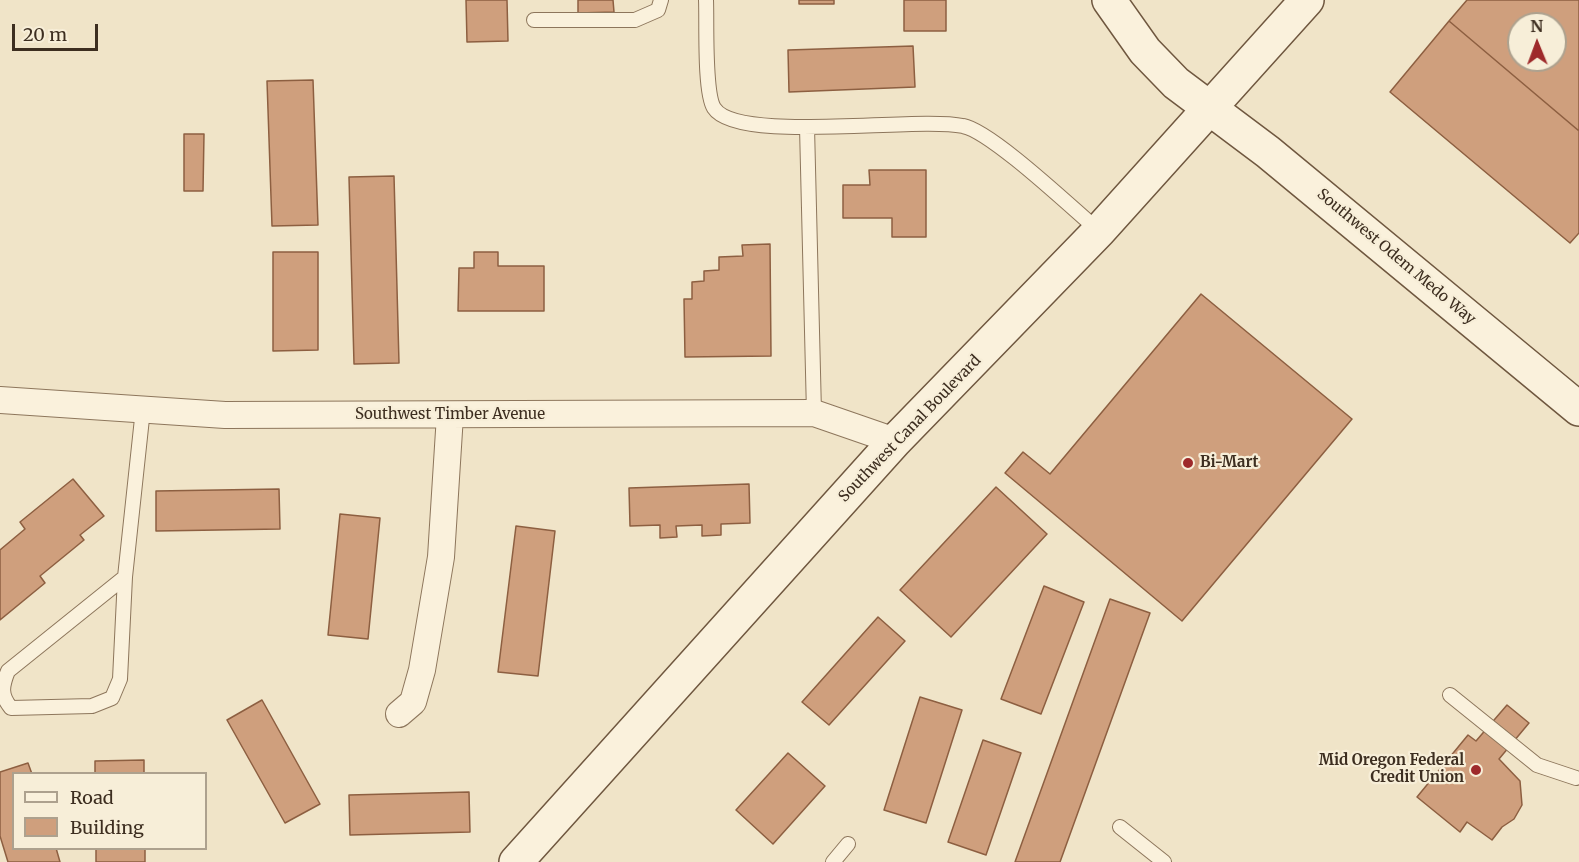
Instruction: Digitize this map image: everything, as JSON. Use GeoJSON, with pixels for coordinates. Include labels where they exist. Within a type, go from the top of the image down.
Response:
{"type":"FeatureCollection","features":[{"type":"Feature","properties":{"kind":"main road","name":"Southwest Odem Medo Way"},"geometry":{"type":"LineString","coordinates":[[1109,0],[1145,51],[1176,83],[1268,152],[1579,409]]}},
{"type":"Feature","properties":{"kind":"main road","name":"Southwest Canal Boulevard"},"geometry":{"type":"LineString","coordinates":[[516,862],[895,441],[1099,231],[1307,0]]}},
{"type":"Feature","properties":{"kind":"street","name":"Southwest Timber Avenue"},"geometry":{"type":"LineString","coordinates":[[0,400],[225,415],[814,413],[895,441]]}},
{"type":"Feature","properties":{"kind":"street"},"geometry":{"type":"LineString","coordinates":[[399,714],[413,702],[424,659],[441,557],[450,415]]}},
{"type":"Feature","properties":{"kind":"lane"},"geometry":{"type":"LineString","coordinates":[[534,20],[635,20],[657,10],[661,0]]}},
{"type":"Feature","properties":{"kind":"lane"},"geometry":{"type":"LineString","coordinates":[[706,0],[709,87],[713,106],[721,117],[743,124],[807,128],[921,123],[965,126],[994,142],[1099,231]]}},
{"type":"Feature","properties":{"kind":"lane"},"geometry":{"type":"LineString","coordinates":[[807,128],[814,413]]}},
{"type":"Feature","properties":{"kind":"lane"},"geometry":{"type":"LineString","coordinates":[[125,577],[9,671],[2,686],[4,700],[11,708],[92,706],[111,698],[120,679],[125,577],[142,409]]}},
{"type":"Feature","properties":{"kind":"lane"},"geometry":{"type":"LineString","coordinates":[[1450,696],[1537,765],[1576,778]]}},
{"type":"Feature","properties":{"kind":"lane"},"geometry":{"type":"LineString","coordinates":[[1120,827],[1164,862]]}},
{"type":"Feature","properties":{"kind":"lane"},"geometry":{"type":"LineString","coordinates":[[833,862],[848,844]]}},
{"type":"Feature","properties":{"kind":"building"},"geometry":{"type":"Polygon","coordinates":[[[466,0],[507,0],[508,41],[467,42],[466,0]]]}},
{"type":"Feature","properties":{"kind":"building"},"geometry":{"type":"Polygon","coordinates":[[[578,0],[613,0],[614,12],[578,13],[578,0]]]}},
{"type":"Feature","properties":{"kind":"building"},"geometry":{"type":"Polygon","coordinates":[[[799,0],[834,0],[834,4],[799,4],[799,0]]]}},
{"type":"Feature","properties":{"kind":"building"},"geometry":{"type":"Polygon","coordinates":[[[904,0],[946,0],[946,31],[904,31],[904,0]]]}},
{"type":"Feature","properties":{"kind":"building"},"geometry":{"type":"Polygon","coordinates":[[[1467,0],[1579,0],[1579,131],[1509,72],[1567,72],[1567,12],[1507,12],[1507,70],[1449,21],[1467,0]]]}},
{"type":"Feature","properties":{"kind":"building"},"geometry":{"type":"Polygon","coordinates":[[[1449,21],[1579,131],[1579,233],[1570,243],[1390,92],[1449,21]]]}},
{"type":"Feature","properties":{"kind":"building"},"geometry":{"type":"Polygon","coordinates":[[[913,46],[915,87],[789,92],[788,50],[913,46]]]}},
{"type":"Feature","properties":{"kind":"building"},"geometry":{"type":"Polygon","coordinates":[[[313,80],[318,225],[272,226],[267,81],[313,80]]]}},
{"type":"Feature","properties":{"kind":"building"},"geometry":{"type":"Polygon","coordinates":[[[184,134],[204,134],[203,191],[184,191],[184,134]]]}},
{"type":"Feature","properties":{"kind":"building"},"geometry":{"type":"Polygon","coordinates":[[[869,170],[926,170],[926,237],[892,237],[892,218],[843,218],[843,185],[870,185],[869,170]]]}},
{"type":"Feature","properties":{"kind":"building"},"geometry":{"type":"Polygon","coordinates":[[[394,176],[399,363],[354,364],[349,177],[394,176]]]}},
{"type":"Feature","properties":{"kind":"building"},"geometry":{"type":"Polygon","coordinates":[[[770,244],[771,356],[685,357],[684,299],[692,299],[692,282],[704,281],[704,271],[719,270],[719,257],[743,256],[742,245],[770,244]]]}},
{"type":"Feature","properties":{"kind":"building"},"geometry":{"type":"Polygon","coordinates":[[[273,252],[318,252],[318,350],[273,351],[273,252]]]}},
{"type":"Feature","properties":{"kind":"building"},"geometry":{"type":"Polygon","coordinates":[[[474,252],[498,252],[498,266],[544,266],[544,311],[458,311],[459,268],[474,268],[474,252]]]}},
{"type":"Feature","properties":{"kind":"building","name":"Bi-Mart"},"geometry":{"type":"Polygon","coordinates":[[[1201,294],[1352,419],[1182,621],[1005,473],[1023,452],[1050,474],[1201,294]]]}},
{"type":"Feature","properties":{"kind":"building"},"geometry":{"type":"Polygon","coordinates":[[[73,479],[104,516],[80,535],[84,540],[40,576],[45,583],[0,620],[0,550],[25,529],[20,522],[73,479]]]}},
{"type":"Feature","properties":{"kind":"building"},"geometry":{"type":"Polygon","coordinates":[[[749,484],[750,523],[721,524],[721,535],[702,536],[702,525],[676,526],[677,537],[660,538],[660,525],[630,526],[629,488],[749,484]]]}},
{"type":"Feature","properties":{"kind":"building"},"geometry":{"type":"Polygon","coordinates":[[[996,487],[1047,534],[951,637],[900,590],[996,487]]]}},
{"type":"Feature","properties":{"kind":"building"},"geometry":{"type":"Polygon","coordinates":[[[279,489],[280,529],[156,531],[156,491],[279,489]]]}},
{"type":"Feature","properties":{"kind":"building"},"geometry":{"type":"Polygon","coordinates":[[[340,514],[380,518],[368,639],[328,635],[340,514]]]}},
{"type":"Feature","properties":{"kind":"building"},"geometry":{"type":"Polygon","coordinates":[[[516,526],[555,531],[538,676],[498,672],[516,526]]]}},
{"type":"Feature","properties":{"kind":"building"},"geometry":{"type":"Polygon","coordinates":[[[1044,586],[1084,602],[1041,714],[1001,699],[1044,586]]]}},
{"type":"Feature","properties":{"kind":"building"},"geometry":{"type":"Polygon","coordinates":[[[1110,599],[1150,613],[1060,862],[1015,862],[1110,599]]]}},
{"type":"Feature","properties":{"kind":"building"},"geometry":{"type":"Polygon","coordinates":[[[878,617],[905,641],[829,725],[802,702],[878,617]]]}},
{"type":"Feature","properties":{"kind":"building"},"geometry":{"type":"Polygon","coordinates":[[[920,697],[962,710],[926,823],[884,810],[920,697]]]}},
{"type":"Feature","properties":{"kind":"building"},"geometry":{"type":"Polygon","coordinates":[[[262,700],[320,804],[285,823],[227,720],[262,700]]]}},
{"type":"Feature","properties":{"kind":"building","name":"Mid Oregon Federal Credit Union"},"geometry":{"type":"Polygon","coordinates":[[[1507,705],[1529,723],[1499,759],[1520,781],[1522,805],[1514,819],[1502,827],[1492,840],[1467,822],[1460,832],[1417,797],[1468,735],[1476,741],[1507,705]]]}},
{"type":"Feature","properties":{"kind":"building"},"geometry":{"type":"Polygon","coordinates":[[[983,740],[1021,753],[986,855],[948,842],[983,740]]]}},
{"type":"Feature","properties":{"kind":"building"},"geometry":{"type":"Polygon","coordinates":[[[788,753],[825,786],[773,844],[736,810],[788,753]]]}},
{"type":"Feature","properties":{"kind":"building"},"geometry":{"type":"Polygon","coordinates":[[[144,760],[144,772],[95,772],[95,761],[144,760]]]}},
{"type":"Feature","properties":{"kind":"building"},"geometry":{"type":"Polygon","coordinates":[[[28,763],[31,772],[12,772],[12,850],[57,850],[60,862],[8,862],[0,836],[0,772],[28,763]]]}},
{"type":"Feature","properties":{"kind":"building"},"geometry":{"type":"Polygon","coordinates":[[[469,792],[470,832],[350,835],[349,795],[469,792]]]}},
{"type":"Feature","properties":{"kind":"building"},"geometry":{"type":"Polygon","coordinates":[[[96,850],[145,850],[145,862],[96,862],[96,850]]]}},
{"type":"Feature","properties":{"kind":"place","name":"Bi-Mart"},"geometry":{"type":"Point","coordinates":[1188,463]}},
{"type":"Feature","properties":{"kind":"place","name":"Mid Oregon Federal Credit Union"},"geometry":{"type":"Point","coordinates":[1476,770]}}]}
